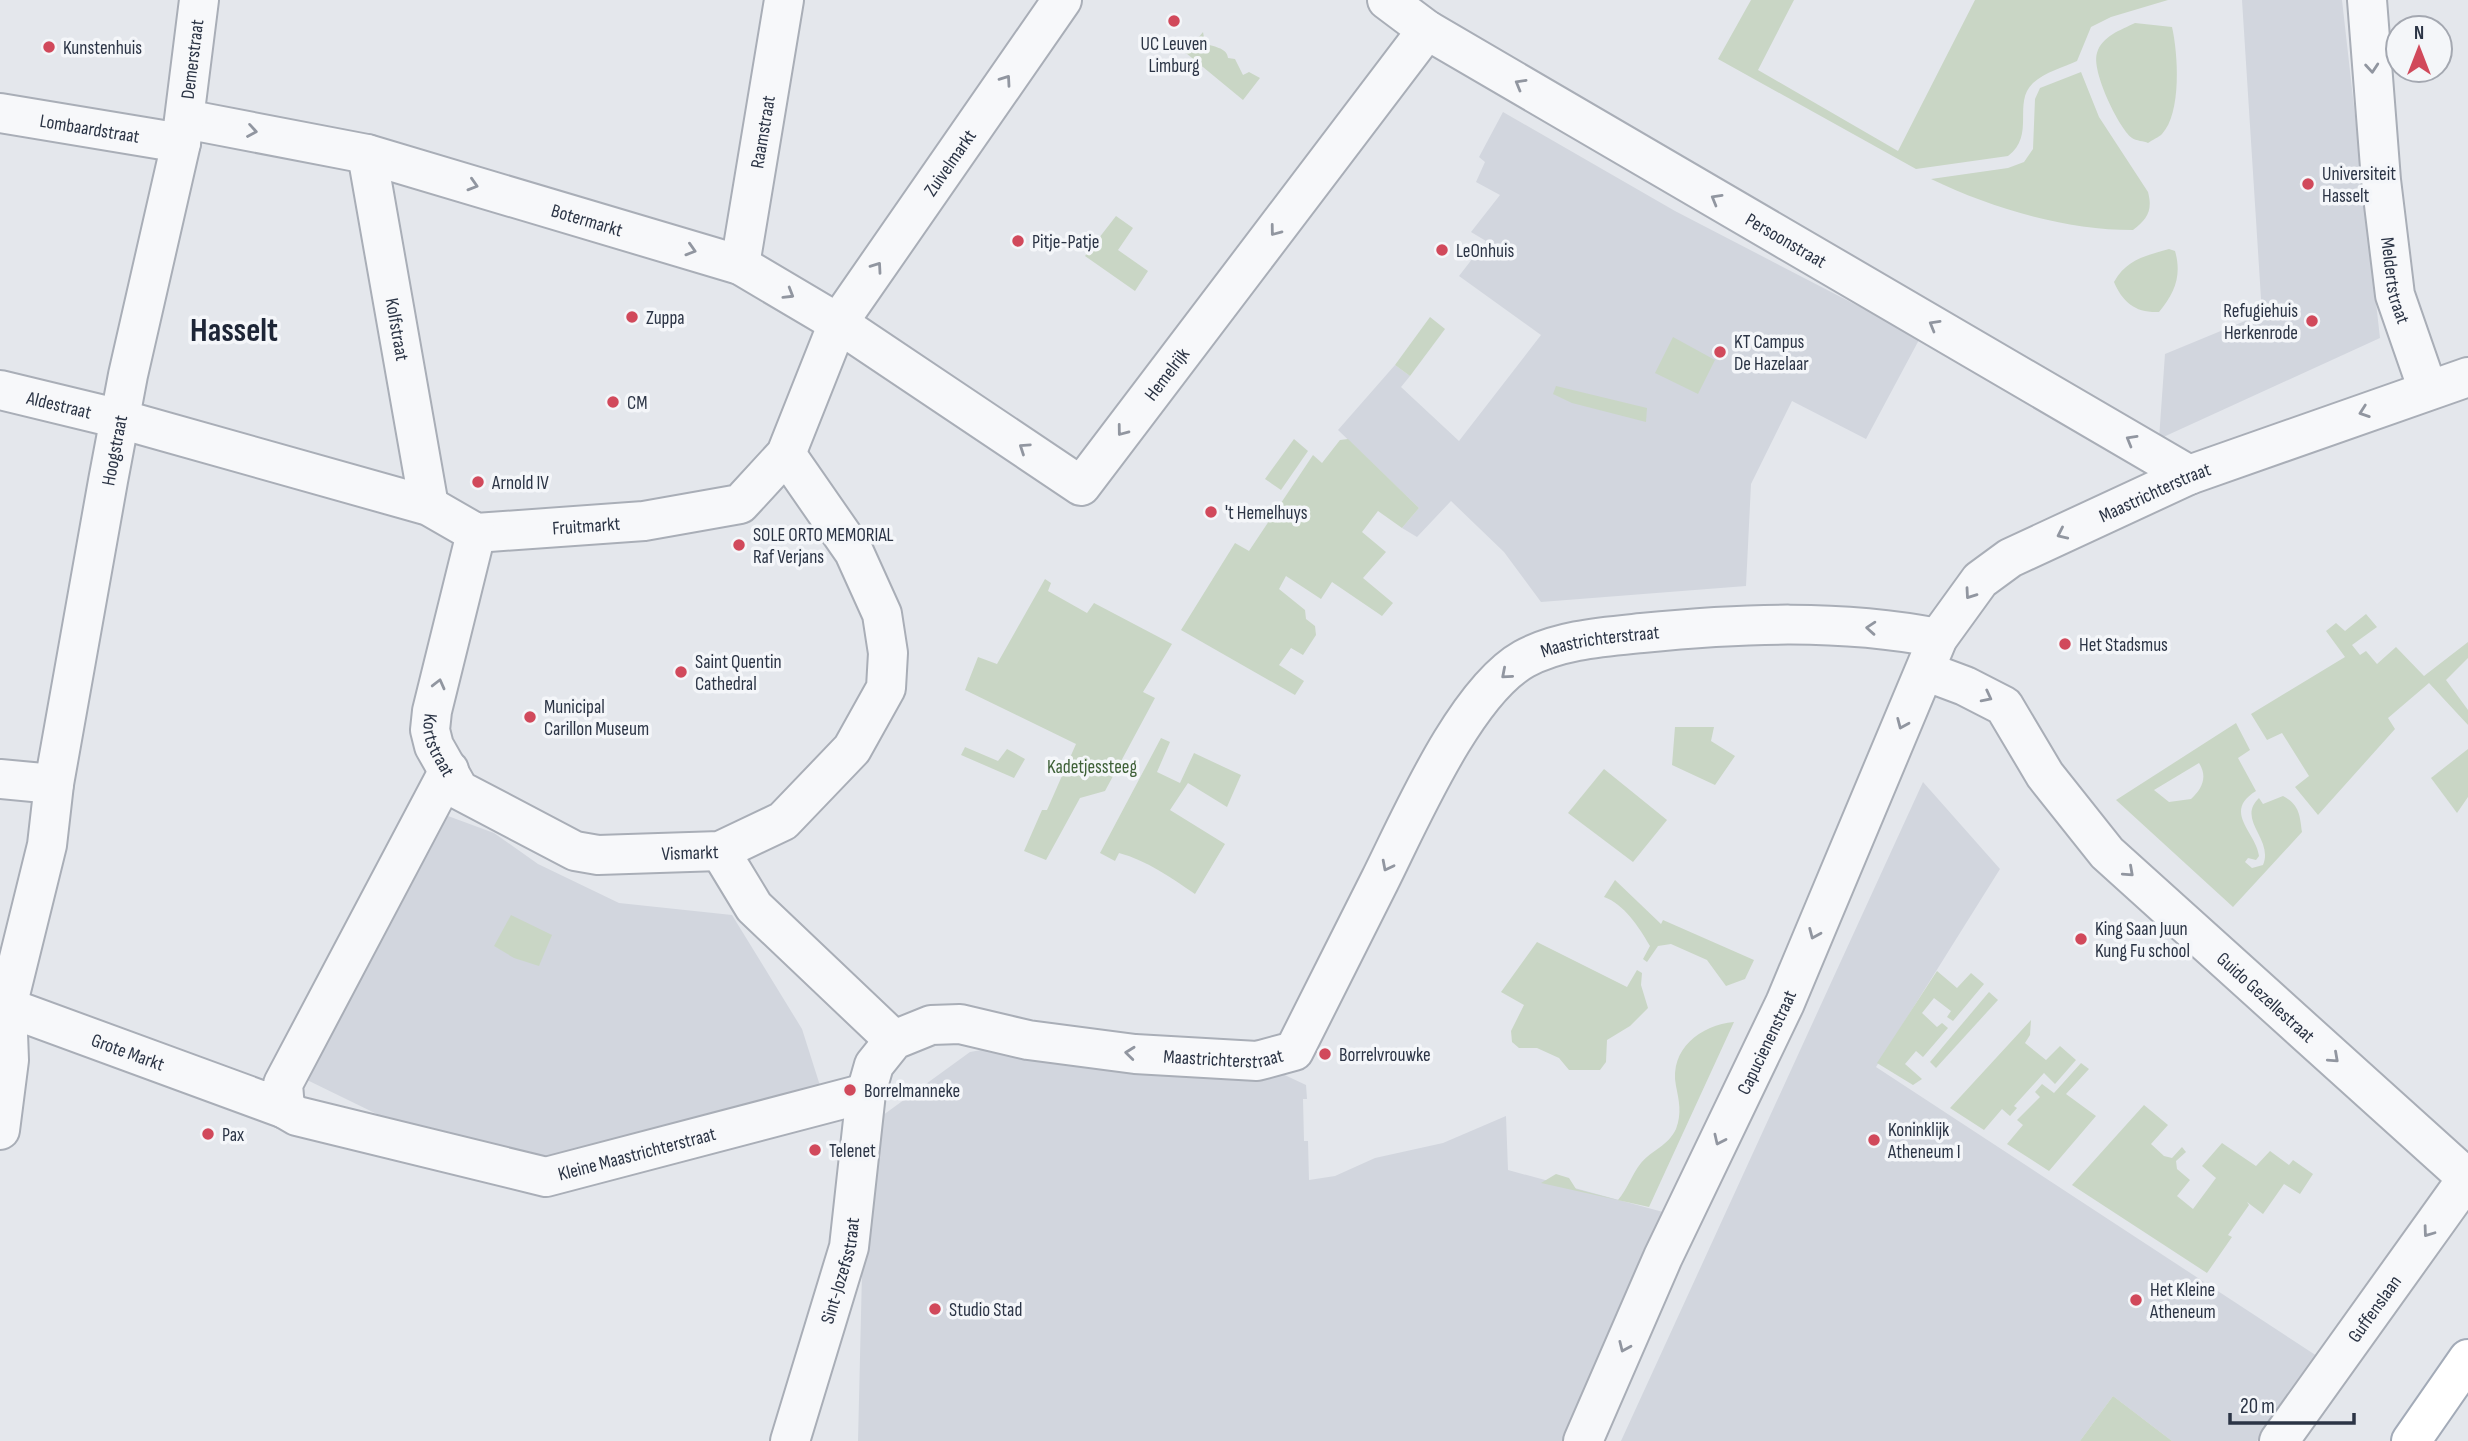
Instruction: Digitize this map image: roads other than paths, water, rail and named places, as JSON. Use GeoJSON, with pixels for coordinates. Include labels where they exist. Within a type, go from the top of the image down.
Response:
{"type":"FeatureCollection","features":[{"type":"Feature","properties":{"kind":"main road"},"geometry":{"type":"LineString","coordinates":[[2411,1441],[2468,1359]]}},
{"type":"Feature","properties":{"kind":"street","name":"Demerstraat"},"geometry":{"type":"LineString","coordinates":[[183,131],[199,0]]}},
{"type":"Feature","properties":{"kind":"street","name":"Raamstraat"},"geometry":{"type":"LineString","coordinates":[[740,265],[784,0]]}},
{"type":"Feature","properties":{"kind":"street","name":"Zuivelmarkt"},"geometry":{"type":"LineString","coordinates":[[838,323],[1062,0]]}},
{"type":"Feature","properties":{"kind":"street","name":"Persoonstraat"},"geometry":{"type":"LineString","coordinates":[[1387,0],[1427,30],[2189,475]]}},
{"type":"Feature","properties":{"kind":"street","name":"Meldertstraat"},"geometry":{"type":"LineString","coordinates":[[2367,0],[2381,180],[2395,295],[2428,390]]}},
{"type":"Feature","properties":{"kind":"street","name":"Hemelrijk"},"geometry":{"type":"LineString","coordinates":[[838,323],[1081,486],[1427,30]]}},
{"type":"Feature","properties":{"kind":"street","name":"Lombaardstraat"},"geometry":{"type":"LineString","coordinates":[[0,113],[183,131]]}},
{"type":"Feature","properties":{"kind":"street","name":"Botermarkt"},"geometry":{"type":"LineString","coordinates":[[183,131],[367,154],[740,265],[838,323]]}},
{"type":"Feature","properties":{"kind":"street","name":"Hoogstraat"},"geometry":{"type":"LineString","coordinates":[[54,785],[120,419],[183,131]]}},
{"type":"Feature","properties":{"kind":"street","name":"Kolfstraat"},"geometry":{"type":"LineString","coordinates":[[367,154],[429,506]]}},
{"type":"Feature","properties":{"kind":"street"},"geometry":{"type":"LineString","coordinates":[[786,454],[838,323]]}},
{"type":"Feature","properties":{"kind":"street","name":"Maastrichterstraat"},"geometry":{"type":"LineString","coordinates":[[894,1040],[932,1025],[960,1024],[1028,1040],[1135,1055],[1258,1061],[1294,1051],[1431,778],[1475,709],[1494,685],[1522,660],[1568,643],[1706,626],[1895,629],[1931,655],[1980,580],[2010,558],[2189,475],[2468,377]]}},
{"type":"Feature","properties":{"kind":"street","name":"Aldestraat"},"geometry":{"type":"LineString","coordinates":[[0,390],[120,419]]}},
{"type":"Feature","properties":{"kind":"street"},"geometry":{"type":"LineString","coordinates":[[120,419],[429,506],[476,533]]}},
{"type":"Feature","properties":{"kind":"street","name":"Fruitmarkt"},"geometry":{"type":"LineString","coordinates":[[476,533],[644,521],[740,504],[786,454]]}},
{"type":"Feature","properties":{"kind":"street","name":"Vismarkt"},"geometry":{"type":"LineString","coordinates":[[449,770],[459,790],[575,851],[598,855],[720,851],[783,821],[852,749],[886,688],[888,653],[882,614],[855,552],[786,454]]}},
{"type":"Feature","properties":{"kind":"street","name":"Kortstraat"},"geometry":{"type":"LineString","coordinates":[[285,1109],[283,1084],[360,939],[391,874],[449,770],[440,761],[433,746],[430,730],[432,711],[476,533]]}},
{"type":"Feature","properties":{"kind":"street","name":"Guido Gezellestraat"},"geometry":{"type":"LineString","coordinates":[[1931,655],[1965,686],[2004,706],[2045,775],[2107,853],[2468,1178]]}},
{"type":"Feature","properties":{"kind":"street","name":"Capucienenstraat"},"geometry":{"type":"LineString","coordinates":[[1583,1441],[1663,1257],[1785,1003],[1931,655]]}},
{"type":"Feature","properties":{"kind":"street"},"geometry":{"type":"LineString","coordinates":[[0,779],[54,785],[47,845],[4,1007],[9,1060],[0,1130]]}},
{"type":"Feature","properties":{"kind":"street"},"geometry":{"type":"LineString","coordinates":[[720,851],[754,907],[894,1040],[874,1065],[866,1093]]}},
{"type":"Feature","properties":{"kind":"street","name":"Grote Markt"},"geometry":{"type":"LineString","coordinates":[[4,1007],[285,1109]]}},
{"type":"Feature","properties":{"kind":"street","name":"Kleine Maastrichterstraat"},"geometry":{"type":"LineString","coordinates":[[285,1109],[297,1116],[546,1177],[866,1093]]}},
{"type":"Feature","properties":{"kind":"street","name":"Sint-Jozefsstraat"},"geometry":{"type":"LineString","coordinates":[[790,1441],[849,1247],[866,1093]]}},
{"type":"Feature","properties":{"kind":"street","name":"Guffenslaan"},"geometry":{"type":"LineString","coordinates":[[2279,1441],[2468,1178]]}},
{"type":"Feature","properties":{"kind":"place","name":"UC Leuven Limburg"},"geometry":{"type":"Point","coordinates":[1174,21]}},
{"type":"Feature","properties":{"kind":"place","name":"Kunstenhuis"},"geometry":{"type":"Point","coordinates":[49,47]}},
{"type":"Feature","properties":{"kind":"place","name":"Universiteit Hasselt"},"geometry":{"type":"Point","coordinates":[2308,184]}},
{"type":"Feature","properties":{"kind":"place","name":"Pitje-Patje"},"geometry":{"type":"Point","coordinates":[1018,241]}},
{"type":"Feature","properties":{"kind":"place","name":"LeOnhuis"},"geometry":{"type":"Point","coordinates":[1442,250]}},
{"type":"Feature","properties":{"kind":"place","name":"Zuppa"},"geometry":{"type":"Point","coordinates":[632,317]}},
{"type":"Feature","properties":{"kind":"place","name":"Refugiehuis Herkenrode"},"geometry":{"type":"Point","coordinates":[2312,321]}},
{"type":"Feature","properties":{"kind":"place","name":"KT Campus De Hazelaar"},"geometry":{"type":"Point","coordinates":[1720,352]}},
{"type":"Feature","properties":{"kind":"place","name":"CM"},"geometry":{"type":"Point","coordinates":[613,402]}},
{"type":"Feature","properties":{"kind":"place","name":"Arnold IV"},"geometry":{"type":"Point","coordinates":[478,482]}},
{"type":"Feature","properties":{"kind":"place","name":"'t Hemelhuys"},"geometry":{"type":"Point","coordinates":[1211,512]}},
{"type":"Feature","properties":{"kind":"place","name":"SOLE ORTO MEMORIAL Raf Verjans"},"geometry":{"type":"Point","coordinates":[739,545]}},
{"type":"Feature","properties":{"kind":"place","name":"Het Stadsmus"},"geometry":{"type":"Point","coordinates":[2065,644]}},
{"type":"Feature","properties":{"kind":"place","name":"Saint Quentin Cathedral"},"geometry":{"type":"Point","coordinates":[681,672]}},
{"type":"Feature","properties":{"kind":"place","name":"Municipal Carillon Museum"},"geometry":{"type":"Point","coordinates":[530,717]}},
{"type":"Feature","properties":{"kind":"place","name":"King Saan Juun Kung Fu school"},"geometry":{"type":"Point","coordinates":[2081,939]}},
{"type":"Feature","properties":{"kind":"place","name":"Borrelvrouwke"},"geometry":{"type":"Point","coordinates":[1325,1054]}},
{"type":"Feature","properties":{"kind":"place","name":"Borrelmanneke"},"geometry":{"type":"Point","coordinates":[850,1090]}},
{"type":"Feature","properties":{"kind":"place","name":"Pax"},"geometry":{"type":"Point","coordinates":[208,1134]}},
{"type":"Feature","properties":{"kind":"place","name":"Koninklijk Atheneum I"},"geometry":{"type":"Point","coordinates":[1874,1140]}},
{"type":"Feature","properties":{"kind":"place","name":"Telenet"},"geometry":{"type":"Point","coordinates":[815,1150]}},
{"type":"Feature","properties":{"kind":"place","name":"Het Kleine Atheneum"},"geometry":{"type":"Point","coordinates":[2136,1300]}},
{"type":"Feature","properties":{"kind":"place","name":"Studio Stad"},"geometry":{"type":"Point","coordinates":[935,1309]}},
{"type":"Feature","properties":{"kind":"district","name":"Hasselt"},"geometry":{"type":"Point","coordinates":[234,329]}},
{"type":"Feature","properties":{"kind":"park label","name":"Kadetjessteeg"},"geometry":{"type":"Point","coordinates":[1092,766]}}]}
